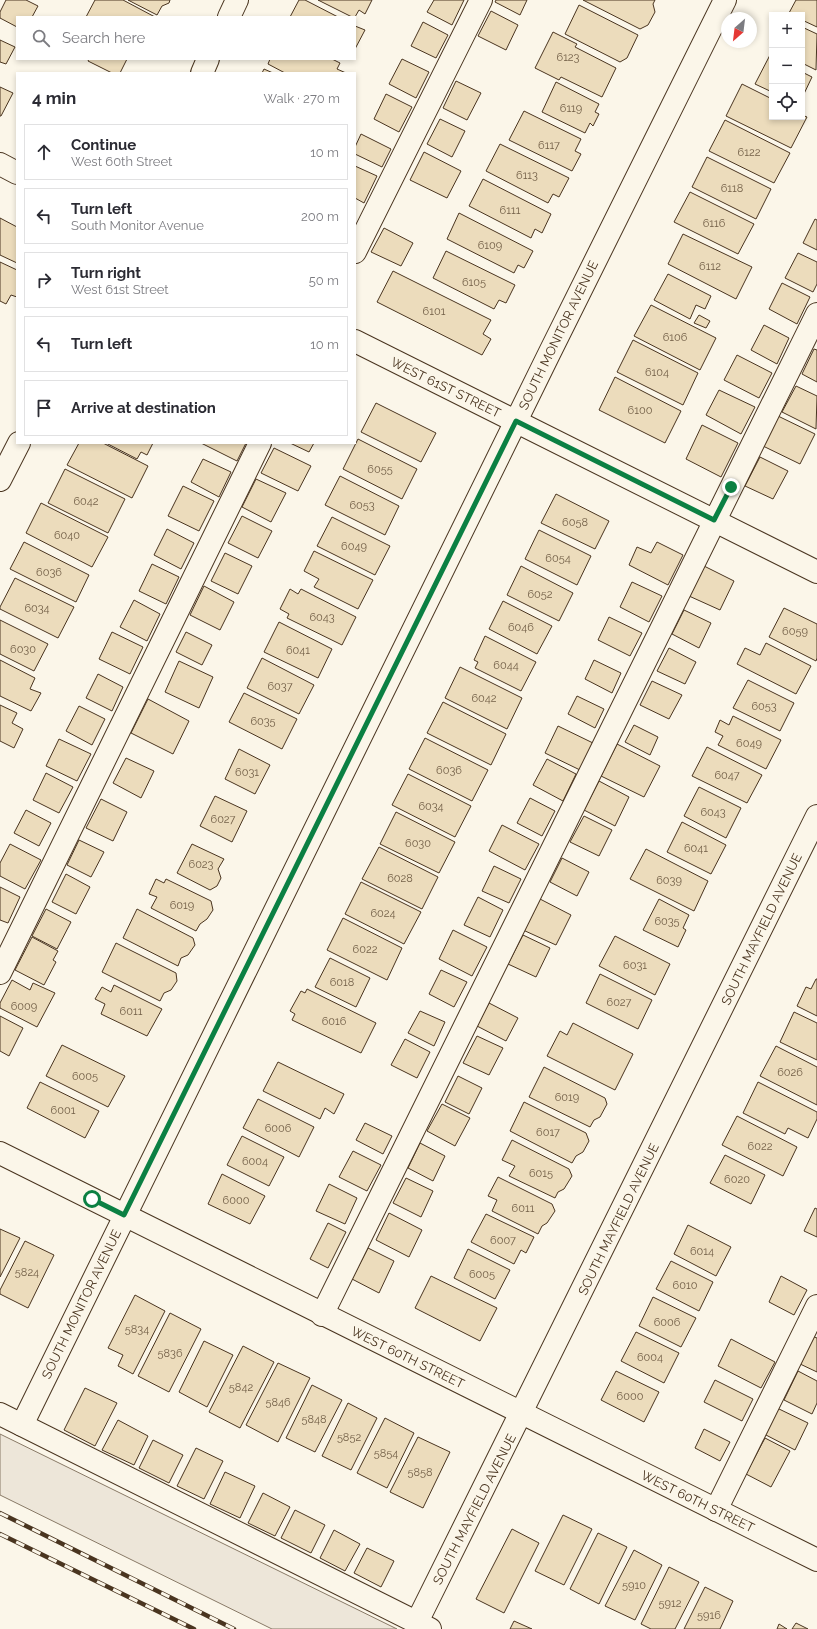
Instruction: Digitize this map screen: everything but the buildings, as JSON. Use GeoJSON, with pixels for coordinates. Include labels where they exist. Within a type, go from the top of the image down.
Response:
{"type":"FeatureCollection","features":[{"type":"Feature","properties":{"kind":"street"},"geometry":{"type":"LineString","coordinates":[[229,16],[237,0]]}},
{"type":"Feature","properties":{"kind":"street"},"geometry":{"type":"LineString","coordinates":[[356,250],[481,0]]}},
{"type":"Feature","properties":{"kind":"street","name":"SOUTH MONITOR AVENUE"},"geometry":{"type":"LineString","coordinates":[[22,1425],[124,1215],[725,0]]}},
{"type":"Feature","properties":{"kind":"street"},"geometry":{"type":"LineString","coordinates":[[202,72],[208,60]]}},
{"type":"Feature","properties":{"kind":"street"},"geometry":{"type":"LineString","coordinates":[[0,164],[16,172]]}},
{"type":"Feature","properties":{"kind":"street"},"geometry":{"type":"LineString","coordinates":[[322,1314],[817,314]]}},
{"type":"Feature","properties":{"kind":"street","name":"WEST 61ST STREET"},"geometry":{"type":"LineString","coordinates":[[356,341],[817,572]]}},
{"type":"Feature","properties":{"kind":"street"},"geometry":{"type":"LineString","coordinates":[[0,480],[18,444]]}},
{"type":"Feature","properties":{"kind":"street"},"geometry":{"type":"LineString","coordinates":[[0,973],[260,444]]}},
{"type":"Feature","properties":{"kind":"street","name":"SOUTH MAYFIELD AVENUE"},"geometry":{"type":"LineString","coordinates":[[424,1626],[521,1414],[817,816]]}},
{"type":"Feature","properties":{"kind":"street","name":"WEST 60TH STREET"},"geometry":{"type":"LineString","coordinates":[[0,1153],[521,1414],[817,1560]]}},
{"type":"Feature","properties":{"kind":"street"},"geometry":{"type":"LineString","coordinates":[[716,1510],[817,1306]]}},
{"type":"Feature","properties":{"kind":"street"},"geometry":{"type":"LineString","coordinates":[[0,1414],[424,1626]]}},
{"type":"Feature","properties":{"kind":"shaded area"},"geometry":{"type":"Polygon","coordinates":[[[0,1434],[397,1629],[272,1629],[0,1495],[0,1434]]]}},
{"type":"Feature","properties":{"kind":"railway"},"geometry":{"type":"LineString","coordinates":[[0,1513],[234,1629]]}},
{"type":"Feature","properties":{"kind":"railway"},"geometry":{"type":"LineString","coordinates":[[0,1534],[194,1629]]}},
{"type":"Feature","properties":{"kind":"route"},"geometry":{"type":"LineString","coordinates":[[92,1199],[124,1215],[516,421],[714,520],[731,487]]}}]}
